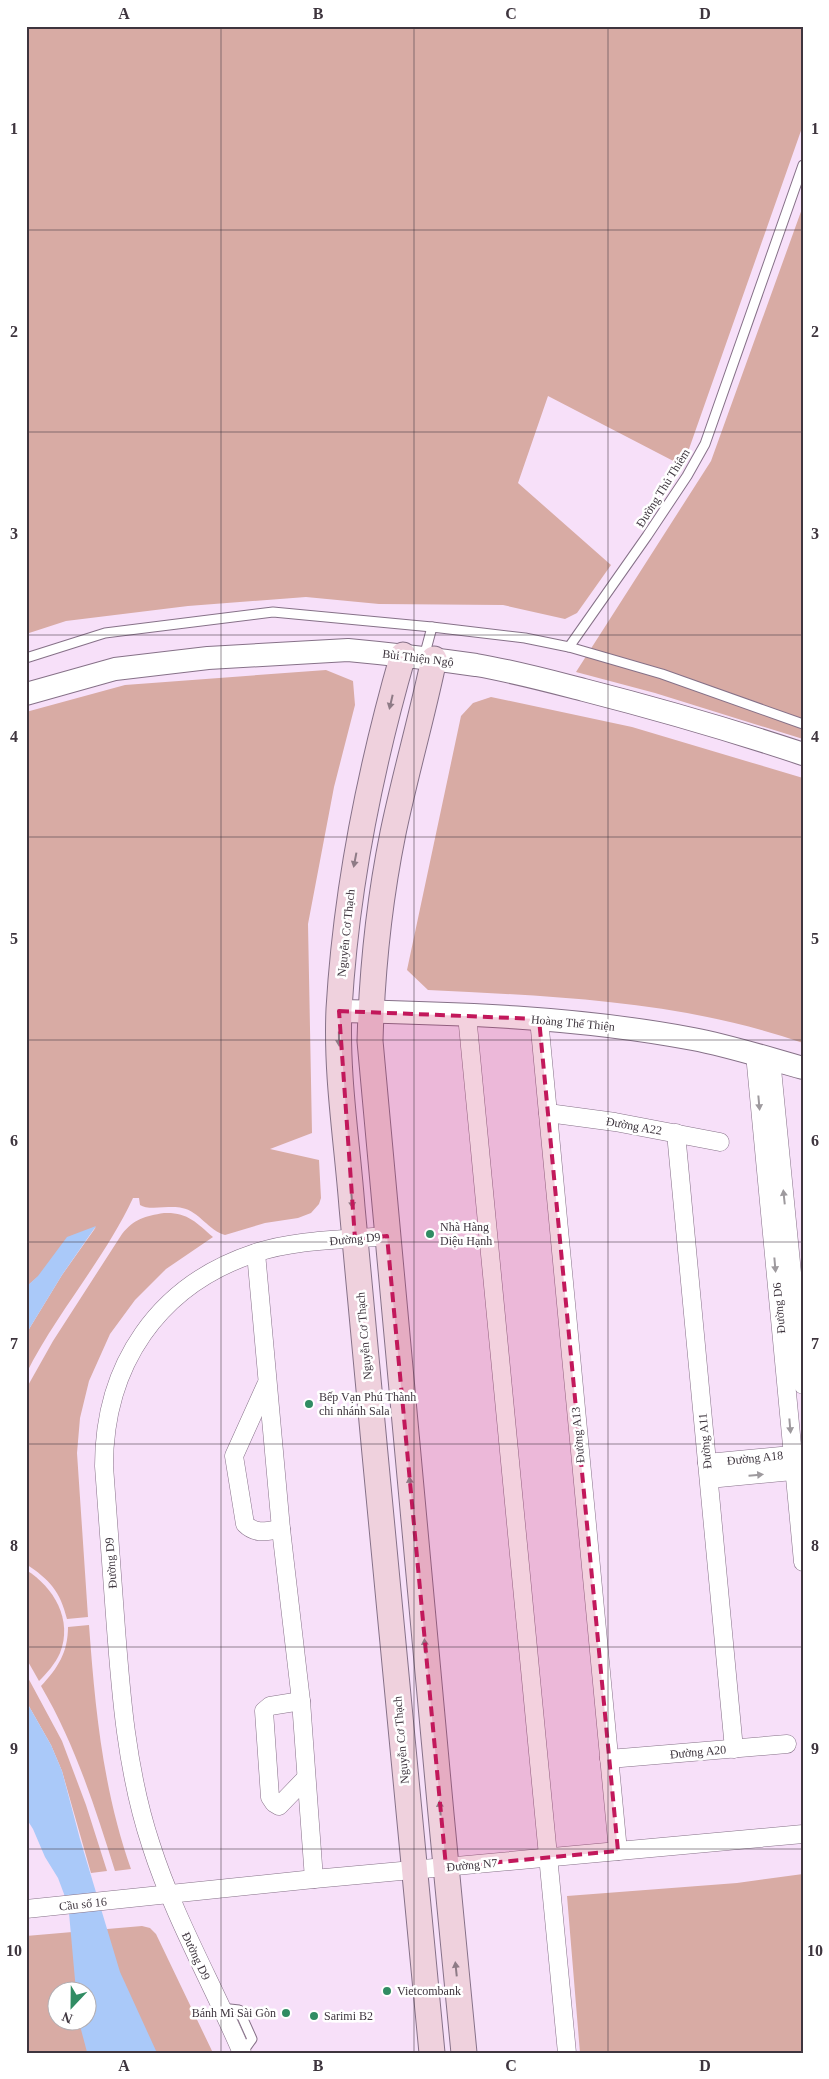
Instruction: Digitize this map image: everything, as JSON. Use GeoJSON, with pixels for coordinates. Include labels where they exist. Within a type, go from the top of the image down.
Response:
{"type":"FeatureCollection","features":[{"type":"Feature","properties":{"kind":"main road","name":"Nguyễn Cơ Thạch"},"geometry":{"type":"LineString","coordinates":[[421,657],[363,822],[346,917],[339,1011],[342,1097],[413,1870],[432,2053]]}},
{"type":"Feature","properties":{"kind":"main road"},"geometry":{"type":"LineString","coordinates":[[421,657],[394,831],[383,888],[370,1012],[370,1041],[464,2053]]}},
{"type":"Feature","properties":{"kind":"street","name":"Bùi Thiện Ngộ"},"geometry":{"type":"LineString","coordinates":[[26,694],[115,669],[208,658],[348,650],[477,665],[561,684],[660,710],[803,754]]}},
{"type":"Feature","properties":{"kind":"street","name":"Hoàng Thế Thiện"},"geometry":{"type":"LineString","coordinates":[[339,1011],[466,1015],[645,1030],[729,1046],[803,1068]]}},
{"type":"Feature","properties":{"kind":"street"},"geometry":{"type":"LineString","coordinates":[[466,1015],[567,2053]]}},
{"type":"Feature","properties":{"kind":"street","name":"Đường A13"},"geometry":{"type":"LineString","coordinates":[[539,1020],[618,1851]]}},
{"type":"Feature","properties":{"kind":"street","name":"Đường D6"},"geometry":{"type":"LineString","coordinates":[[763,1057],[803,1385]]}},
{"type":"Feature","properties":{"kind":"street","name":"Đường D6"},"geometry":{"type":"LineString","coordinates":[[763,1057],[798,1462],[803,1562]]}},
{"type":"Feature","properties":{"kind":"street","name":"Đường A22"},"geometry":{"type":"LineString","coordinates":[[548,1113],[676,1133],[720,1142]]}},
{"type":"Feature","properties":{"kind":"street","name":"Đường A11"},"geometry":{"type":"LineString","coordinates":[[676,1133],[734,1749]]}},
{"type":"Feature","properties":{"kind":"street","name":"Đường D9"},"geometry":{"type":"LineString","coordinates":[[242,2053],[168,1894],[150,1843],[138,1795],[128,1743],[118,1647],[104,1466],[104,1441],[113,1395],[122,1369],[134,1344],[152,1320],[191,1284],[223,1266],[256,1253],[308,1243],[387,1236]]}},
{"type":"Feature","properties":{"kind":"street"},"geometry":{"type":"LineString","coordinates":[[256,1253],[281,1530],[301,1701],[305,1779],[314,1879]]}},
{"type":"Feature","properties":{"kind":"street"},"geometry":{"type":"LineString","coordinates":[[267,1385],[234,1456],[245,1524],[259,1532],[281,1530]]}},
{"type":"Feature","properties":{"kind":"street","name":"Đường A18"},"geometry":{"type":"LineString","coordinates":[[708,1471],[798,1462]]}},
{"type":"Feature","properties":{"kind":"street"},"geometry":{"type":"LineString","coordinates":[[301,1701],[270,1706],[264,1712],[270,1797],[279,1806],[305,1779]]}},
{"type":"Feature","properties":{"kind":"street","name":"Đường A20"},"geometry":{"type":"LineString","coordinates":[[609,1759],[786,1744]]}},
{"type":"Feature","properties":{"kind":"street","name":"Đường N7"},"geometry":{"type":"LineString","coordinates":[[141,1898],[314,1879],[803,1834]]}},
{"type":"Feature","properties":{"kind":"street","name":"Cầu số 16"},"geometry":{"type":"LineString","coordinates":[[26,1910],[141,1898]]}},
{"type":"Feature","properties":{"kind":"lane","name":"Đường Thủ Thiêm"},"geometry":{"type":"LineString","coordinates":[[569,647],[648,536],[687,476],[705,444],[803,165]]}},
{"type":"Feature","properties":{"kind":"lane"},"geometry":{"type":"LineString","coordinates":[[26,658],[105,633],[273,612],[432,627],[525,638],[569,647],[662,674],[803,724]]}},
{"type":"Feature","properties":{"kind":"lane"},"geometry":{"type":"LineString","coordinates":[[421,657],[432,627]]}},
{"type":"Feature","properties":{"kind":"highlighted area"},"geometry":{"type":"Polygon","coordinates":[[[339,1011],[539,1019],[618,1851],[446,1867],[387,1236],[355,1239],[339,1011]]]}},
{"type":"Feature","properties":{"kind":"shaded area"},"geometry":{"type":"Polygon","coordinates":[[[26,26],[803,26],[803,125],[683,466],[548,396],[518,483],[611,565],[577,613],[565,619],[503,605],[379,604],[306,597],[188,606],[66,621],[26,634],[26,26]]]}},
{"type":"Feature","properties":{"kind":"shaded area"},"geometry":{"type":"Polygon","coordinates":[[[803,206],[803,739],[655,693],[576,672],[711,461],[803,206]]]}},
{"type":"Feature","properties":{"kind":"shaded area"},"geometry":{"type":"Polygon","coordinates":[[[326,670],[353,681],[355,705],[334,787],[308,924],[312,1133],[270,1149],[319,1160],[321,1198],[319,1204],[311,1213],[298,1218],[265,1223],[225,1235],[214,1230],[188,1210],[177,1207],[144,1207],[140,1205],[139,1198],[133,1198],[108,1243],[38,1351],[26,1374],[26,1334],[62,1275],[96,1227],[26,1287],[26,712],[125,685],[326,670]]]}},
{"type":"Feature","properties":{"kind":"shaded area"},"geometry":{"type":"Polygon","coordinates":[[[491,697],[632,727],[803,778],[803,1043],[758,1029],[665,1009],[570,998],[428,990],[407,970],[461,716],[473,703],[491,697]]]}},
{"type":"Feature","properties":{"kind":"shaded area"},"geometry":{"type":"Polygon","coordinates":[[[164,1213],[185,1216],[213,1237],[166,1269],[135,1300],[110,1334],[89,1381],[80,1418],[77,1453],[88,1617],[67,1619],[61,1601],[53,1587],[42,1575],[26,1564],[26,1389],[53,1341],[122,1234],[140,1219],[164,1213]]]}},
{"type":"Feature","properties":{"kind":"shaded area"},"geometry":{"type":"Polygon","coordinates":[[[26,1570],[45,1585],[52,1595],[58,1605],[64,1629],[60,1653],[51,1668],[39,1681],[26,1658],[26,1570]]]}},
{"type":"Feature","properties":{"kind":"shaded area"},"geometry":{"type":"Polygon","coordinates":[[[89,1625],[94,1687],[107,1779],[121,1839],[131,1869],[115,1871],[92,1800],[74,1753],[41,1686],[61,1659],[68,1636],[68,1627],[89,1625]]]}},
{"type":"Feature","properties":{"kind":"shaded area"},"geometry":{"type":"Polygon","coordinates":[[[26,1674],[62,1741],[86,1805],[107,1871],[91,1873],[62,1771],[51,1745],[26,1701],[26,1674]]]}},
{"type":"Feature","properties":{"kind":"shaded area"},"geometry":{"type":"Polygon","coordinates":[[[803,1874],[803,2053],[580,2053],[567,1896],[737,1883],[803,1874]]]}},
{"type":"Feature","properties":{"kind":"shaded area"},"geometry":{"type":"Polygon","coordinates":[[[142,1926],[150,1928],[156,1934],[213,2053],[26,2053],[26,1936],[142,1926]]]}},
{"type":"Feature","properties":{"kind":"water"},"geometry":{"type":"Polygon","coordinates":[[[96,1226],[62,1275],[26,1334],[26,1287],[38,1276],[67,1237],[96,1226]]]}},
{"type":"Feature","properties":{"kind":"water"},"geometry":{"type":"Polygon","coordinates":[[[26,1701],[51,1745],[62,1771],[80,1839],[120,1972],[157,2053],[87,2052],[82,2032],[98,2032],[98,1982],[75,1982],[69,1913],[64,1894],[58,1878],[45,1857],[26,1818],[26,1701]]]}},
{"type":"Feature","properties":{"kind":"place","name":"Nhà Hàng Diệu Hạnh"},"geometry":{"type":"Point","coordinates":[430,1234]}},
{"type":"Feature","properties":{"kind":"place","name":"Bếp Vạn Phú Thành chi nhánh Sala"},"geometry":{"type":"Point","coordinates":[309,1404]}},
{"type":"Feature","properties":{"kind":"place","name":"Vietcombank"},"geometry":{"type":"Point","coordinates":[387,1991]}},
{"type":"Feature","properties":{"kind":"place","name":"Bánh Mì Sài Gòn"},"geometry":{"type":"Point","coordinates":[286,2013]}},
{"type":"Feature","properties":{"kind":"place","name":"Sarimi B2"},"geometry":{"type":"Point","coordinates":[314,2016]}}]}
